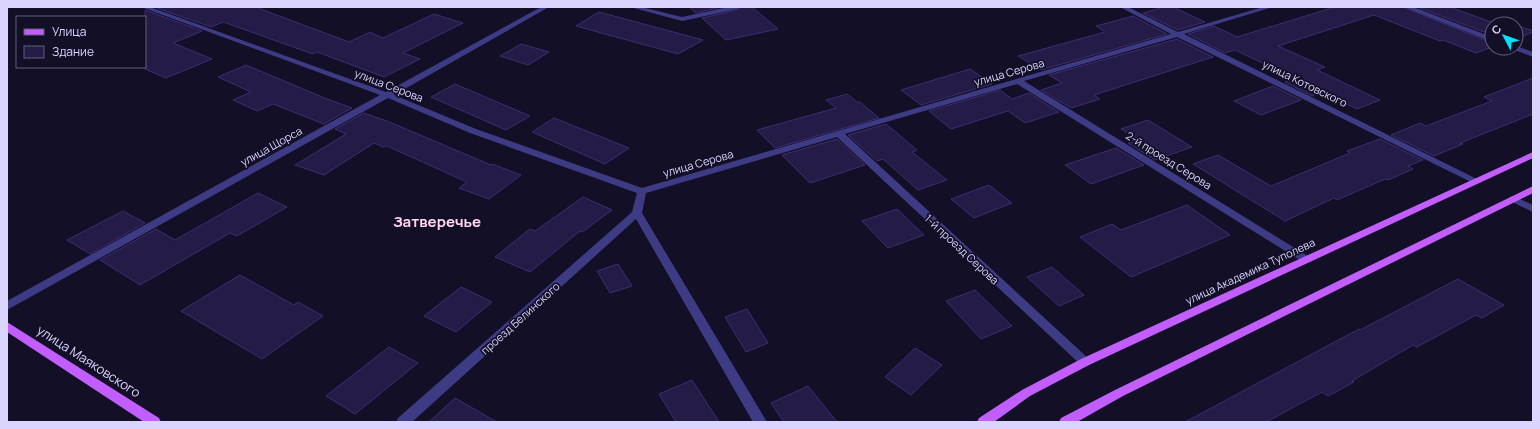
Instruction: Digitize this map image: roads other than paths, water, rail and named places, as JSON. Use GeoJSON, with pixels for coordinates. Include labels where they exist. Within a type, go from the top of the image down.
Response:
{"type":"FeatureCollection","features":[{"type":"Feature","properties":{"kind":"main road","name":"улица Академика Туполева"},"geometry":{"type":"LineString","coordinates":[[984,422],[1026,392],[1085,362],[1533,155]]}},
{"type":"Feature","properties":{"kind":"main road"},"geometry":{"type":"LineString","coordinates":[[1066,422],[1126,389],[1533,189]]}},
{"type":"Feature","properties":{"kind":"main road","name":"улица Маяковского"},"geometry":{"type":"LineString","coordinates":[[7,326],[154,422]]}},
{"type":"Feature","properties":{"kind":"street","name":"улица Серова"},"geometry":{"type":"LineString","coordinates":[[144,7],[387,95],[473,130],[642,191],[1179,35],[1270,7]]}},
{"type":"Feature","properties":{"kind":"street","name":"улица Щорса"},"geometry":{"type":"LineString","coordinates":[[7,306],[546,7]]}},
{"type":"Feature","properties":{"kind":"street"},"geometry":{"type":"LineString","coordinates":[[632,7],[682,19],[738,7]]}},
{"type":"Feature","properties":{"kind":"street","name":"улица Котовского"},"geometry":{"type":"LineString","coordinates":[[1123,7],[1476,181]]}},
{"type":"Feature","properties":{"kind":"street"},"geometry":{"type":"LineString","coordinates":[[1407,7],[1484,37]]}},
{"type":"Feature","properties":{"kind":"street","name":"2-й проезд Серова"},"geometry":{"type":"LineString","coordinates":[[1018,81],[1307,260]]}},
{"type":"Feature","properties":{"kind":"street","name":"1-й проезд Серова"},"geometry":{"type":"LineString","coordinates":[[839,134],[1085,362]]}},
{"type":"Feature","properties":{"kind":"street"},"geometry":{"type":"LineString","coordinates":[[642,191],[637,213],[760,422]]}},
{"type":"Feature","properties":{"kind":"street"},"geometry":{"type":"LineString","coordinates":[[1513,199],[1533,208]]}},
{"type":"Feature","properties":{"kind":"street","name":"проезд Белинского"},"geometry":{"type":"LineString","coordinates":[[403,422],[637,213]]}},
{"type":"Feature","properties":{"kind":"district","name":"Затверечье"},"geometry":{"type":"Point","coordinates":[437,221]}}]}
